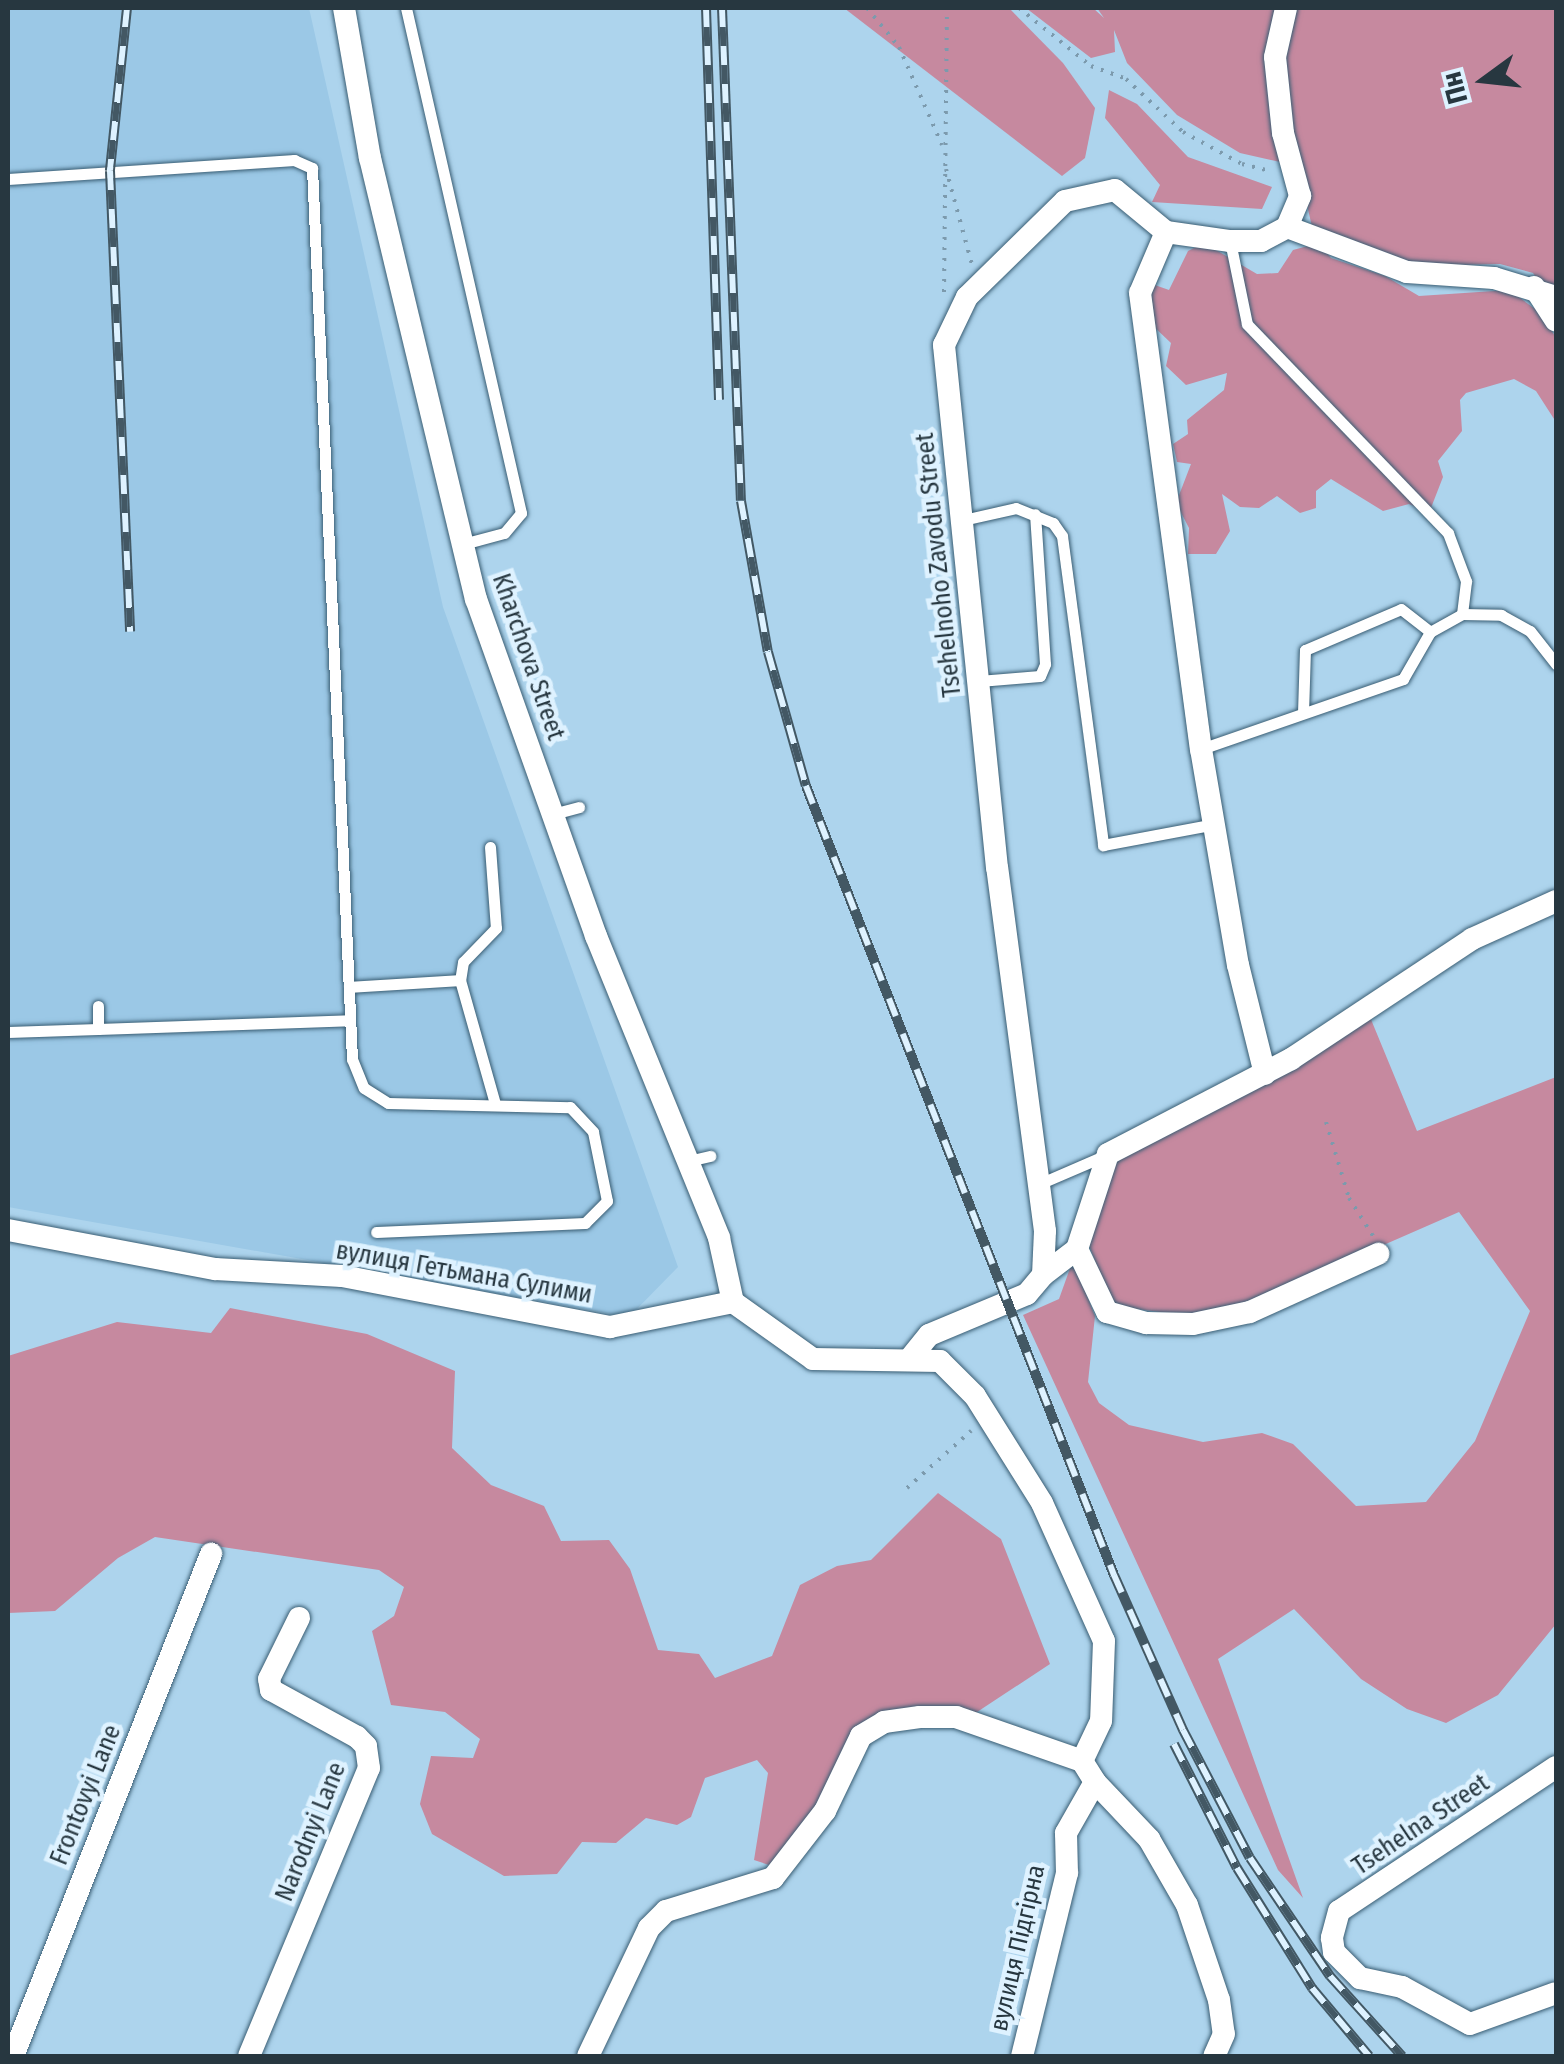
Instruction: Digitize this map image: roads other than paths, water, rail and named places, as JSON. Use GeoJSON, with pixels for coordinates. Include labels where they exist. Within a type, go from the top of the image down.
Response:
{"type":"FeatureCollection","features":[{"type":"Feature","properties":{"kind":"street","name":"Kharchova Street"},"geometry":{"type":"LineString","coordinates":[[344,8],[370,158],[463,544],[553,814],[698,1158],[733,1302]]}},
{"type":"Feature","properties":{"kind":"street"},"geometry":{"type":"LineString","coordinates":[[1265,1074],[1201,749],[1140,293],[1166,232],[1262,241],[1287,227],[1300,196],[1275,56],[1286,8]]}},
{"type":"Feature","properties":{"kind":"street","name":"Tsehelnoho Zavodu Street"},"geometry":{"type":"LineString","coordinates":[[1044,1275],[1038,1184],[944,344],[967,296],[1065,201],[1115,190],[1166,232]]}},
{"type":"Feature","properties":{"kind":"street"},"geometry":{"type":"LineString","coordinates":[[1287,227],[1407,272],[1534,287],[1556,297]]}},
{"type":"Feature","properties":{"kind":"street"},"geometry":{"type":"LineString","coordinates":[[1534,287],[1556,321]]}},
{"type":"Feature","properties":{"kind":"street"},"geometry":{"type":"LineString","coordinates":[[912,1356],[928,1334],[1008,1305],[1078,1249],[1108,1154],[1265,1074],[1472,939],[1556,902]]}},
{"type":"Feature","properties":{"kind":"street","name":"вулиця Гетьмана Сулими"},"geometry":{"type":"LineString","coordinates":[[8,1230],[215,1269],[342,1276],[610,1327],[733,1302]]}},
{"type":"Feature","properties":{"kind":"street"},"geometry":{"type":"LineString","coordinates":[[1078,1249],[1107,1312],[1146,1323],[1193,1324],[1250,1312],[1378,1254]]}},
{"type":"Feature","properties":{"kind":"street"},"geometry":{"type":"LineString","coordinates":[[733,1302],[813,1359],[912,1356],[940,1361],[989,1414],[1042,1503],[1104,1641],[1101,1721],[1082,1761]]}},
{"type":"Feature","properties":{"kind":"street","name":"Frontovyi Lane"},"geometry":{"type":"LineString","coordinates":[[12,2056],[211,1554]]}},
{"type":"Feature","properties":{"kind":"street","name":"Narodnyi Lane"},"geometry":{"type":"LineString","coordinates":[[249,2056],[370,1768],[366,1746],[356,1736],[271,1690],[269,1678],[299,1618]]}},
{"type":"Feature","properties":{"kind":"street"},"geometry":{"type":"LineString","coordinates":[[588,2056],[649,1928],[666,1912],[773,1878],[825,1811],[861,1736],[884,1722],[956,1717],[1082,1761],[1095,1782],[1149,1839],[1187,1906],[1219,2000],[1224,2034],[1214,2056]]}},
{"type":"Feature","properties":{"kind":"street","name":"Tsehelna Street"},"geometry":{"type":"LineString","coordinates":[[1556,1768],[1339,1911],[1332,1938],[1334,1952],[1360,1978],[1402,1987],[1470,2024],[1556,1993]]}},
{"type":"Feature","properties":{"kind":"street","name":"вулиця Підгірна"},"geometry":{"type":"LineString","coordinates":[[1022,2056],[1068,1873],[1066,1834],[1095,1782]]}},
{"type":"Feature","properties":{"kind":"lane"},"geometry":{"type":"LineString","coordinates":[[406,8],[520,513],[504,533],[463,544]]}},
{"type":"Feature","properties":{"kind":"lane"},"geometry":{"type":"LineString","coordinates":[[8,179],[294,160],[312,168],[348,987],[358,1078],[374,1098],[570,1107],[583,1116],[593,1132],[607,1201],[599,1216],[585,1223],[376,1232]]}},
{"type":"Feature","properties":{"kind":"lane"},"geometry":{"type":"LineString","coordinates":[[1230,241],[1247,324],[1448,533],[1466,580],[1462,614]]}},
{"type":"Feature","properties":{"kind":"lane"},"geometry":{"type":"LineString","coordinates":[[963,520],[1000,509],[1035,514],[1062,536],[1103,845],[1215,824]]}},
{"type":"Feature","properties":{"kind":"lane"},"geometry":{"type":"LineString","coordinates":[[979,681],[1030,679],[1040,676],[1045,664],[1035,514]]}},
{"type":"Feature","properties":{"kind":"lane"},"geometry":{"type":"LineString","coordinates":[[1303,714],[1306,650],[1401,609],[1430,632]]}},
{"type":"Feature","properties":{"kind":"lane"},"geometry":{"type":"LineString","coordinates":[[1201,749],[1403,679],[1430,632],[1462,614],[1502,615],[1530,631],[1556,664]]}},
{"type":"Feature","properties":{"kind":"lane"},"geometry":{"type":"LineString","coordinates":[[553,814],[579,808]]}},
{"type":"Feature","properties":{"kind":"lane"},"geometry":{"type":"LineString","coordinates":[[490,847],[496,928],[463,962],[460,980],[495,1104]]}},
{"type":"Feature","properties":{"kind":"lane"},"geometry":{"type":"LineString","coordinates":[[348,987],[460,980]]}},
{"type":"Feature","properties":{"kind":"lane"},"geometry":{"type":"LineString","coordinates":[[98,1006],[98,1029]]}},
{"type":"Feature","properties":{"kind":"lane"},"geometry":{"type":"LineString","coordinates":[[8,1032],[350,1020]]}},
{"type":"Feature","properties":{"kind":"lane"},"geometry":{"type":"LineString","coordinates":[[1038,1184],[1108,1154]]}},
{"type":"Feature","properties":{"kind":"railway"},"geometry":{"type":"LineString","coordinates":[[127,8],[110,171],[130,632]]}},
{"type":"Feature","properties":{"kind":"railway"},"geometry":{"type":"LineString","coordinates":[[706,8],[719,400]]}},
{"type":"Feature","properties":{"kind":"railway"},"geometry":{"type":"LineString","coordinates":[[722,8],[741,501],[768,652],[806,786],[1114,1575],[1183,1730],[1250,1858],[1330,1976],[1402,2056]]}},
{"type":"Feature","properties":{"kind":"railway"},"geometry":{"type":"LineString","coordinates":[[1174,1744],[1237,1868],[1312,1988],[1369,2056]]}}]}
